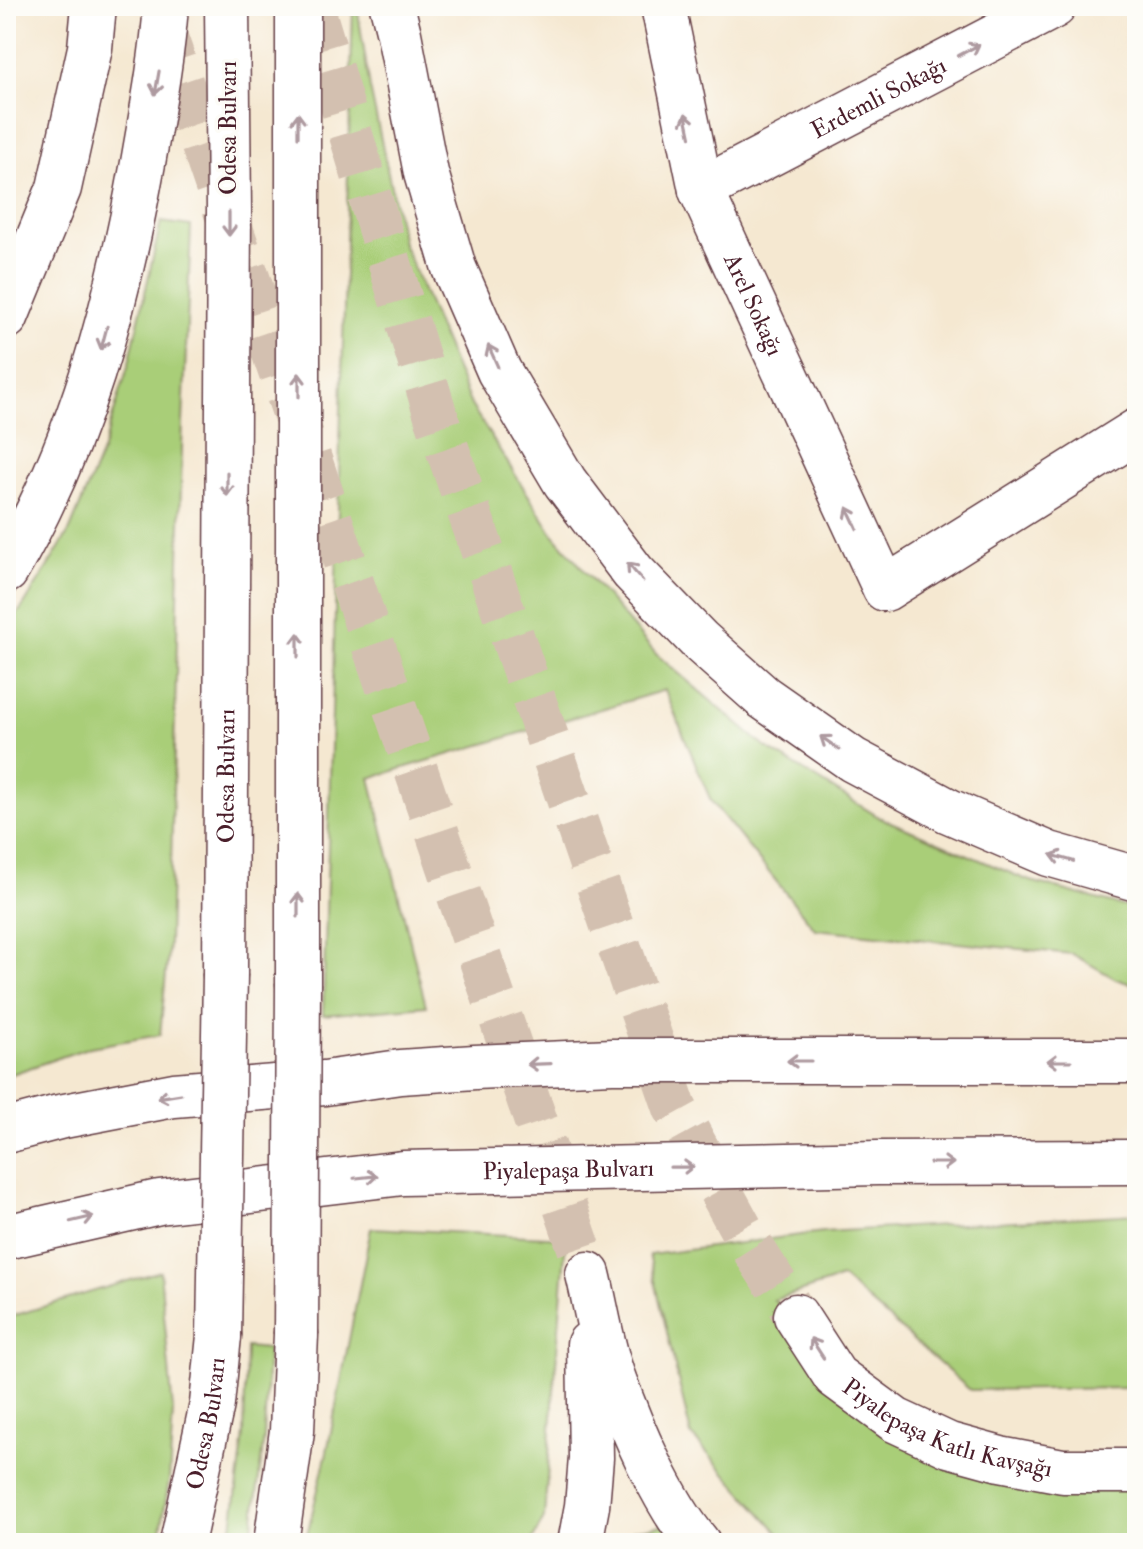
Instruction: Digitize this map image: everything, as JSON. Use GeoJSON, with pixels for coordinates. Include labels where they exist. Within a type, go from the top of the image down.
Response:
{"type":"FeatureCollection","features":[{"type":"Feature","properties":{"kind":"main road"},"geometry":{"type":"LineString","coordinates":[[6,317],[59,188],[90,48],[94,6]]}},
{"type":"Feature","properties":{"kind":"main road"},"geometry":{"type":"LineString","coordinates":[[6,571],[58,468],[80,416],[101,348],[137,196],[162,57],[166,6]]}},
{"type":"Feature","properties":{"kind":"main road","name":"Odesa Bulvarı"},"geometry":{"type":"LineString","coordinates":[[182,1543],[212,1404],[219,1336],[225,974],[229,243],[227,6]]}},
{"type":"Feature","properties":{"kind":"main road"},"geometry":{"type":"LineString","coordinates":[[276,1543],[292,1431],[296,1334],[298,6]]}},
{"type":"Feature","properties":{"kind":"main road"},"geometry":{"type":"LineString","coordinates":[[392,6],[426,173],[454,268],[506,383],[565,482],[633,572],[700,641],[763,697],[853,760],[949,811],[1049,854],[1137,879]]}},
{"type":"Feature","properties":{"kind":"main road","name":"Arel Sokağı"},"geometry":{"type":"LineString","coordinates":[[663,6],[701,190],[885,589],[1137,431]]}},
{"type":"Feature","properties":{"kind":"main road","name":"Erdemli Sokağı"},"geometry":{"type":"LineString","coordinates":[[701,190],[1054,6]]}},
{"type":"Feature","properties":{"kind":"main road"},"geometry":{"type":"LineString","coordinates":[[6,1131],[59,1117],[174,1095],[475,1067],[612,1061],[1137,1061]]}},
{"type":"Feature","properties":{"kind":"main road","name":"Piyalepaşa Bulvarı"},"geometry":{"type":"LineString","coordinates":[[6,1237],[159,1202],[403,1173],[878,1163],[1137,1162]]}},
{"type":"Feature","properties":{"kind":"main road"},"geometry":{"type":"LineString","coordinates":[[580,1543],[591,1458],[588,1274],[612,1375],[647,1458],[684,1527],[698,1543]]}},
{"type":"Feature","properties":{"kind":"main road","name":"Piyalepaşa Katlı Kavşağı"},"geometry":{"type":"LineString","coordinates":[[796,1316],[835,1376],[895,1420],[949,1445],[1063,1471],[1137,1471]]}},
{"type":"Feature","properties":{"kind":"green space"},"geometry":{"type":"Polygon","coordinates":[[[353,6],[357,6],[370,88],[403,243],[471,405],[553,534],[656,654],[765,747],[879,817],[1027,880],[1137,910],[1137,986],[1116,979],[1072,954],[815,929],[711,801],[665,690],[370,778],[426,1006],[323,1015],[353,6]]]}},
{"type":"Feature","properties":{"kind":"green space"},"geometry":{"type":"Polygon","coordinates":[[[161,222],[191,226],[169,943],[160,1035],[90,1047],[6,1076],[6,628],[24,605],[70,530],[102,452],[129,363],[161,222]]]}},
{"type":"Feature","properties":{"kind":"green space"},"geometry":{"type":"Polygon","coordinates":[[[1137,1214],[1137,1388],[970,1390],[842,1278],[774,1300],[889,1428],[1137,1489],[1137,1543],[788,1543],[691,1435],[649,1255],[823,1232],[1137,1214]]]}},
{"type":"Feature","properties":{"kind":"green space"},"geometry":{"type":"Polygon","coordinates":[[[371,1228],[566,1238],[544,1518],[531,1543],[305,1543],[327,1452],[371,1228]]]}},
{"type":"Feature","properties":{"kind":"green space"},"geometry":{"type":"Polygon","coordinates":[[[160,1271],[173,1411],[169,1480],[159,1543],[6,1543],[6,1318],[160,1271]]]}},
{"type":"Feature","properties":{"kind":"green space"},"geometry":{"type":"Polygon","coordinates":[[[246,1347],[268,1349],[264,1437],[251,1543],[230,1543],[244,1435],[246,1347]]]}},
{"type":"Feature","properties":{"kind":"green space"},"geometry":{"type":"Polygon","coordinates":[[[669,1524],[687,1543],[627,1543],[633,1530],[669,1524]]]}},
{"type":"Feature","properties":{"kind":"tunnel"},"geometry":{"type":"LineString","coordinates":[[312,6],[436,416],[675,1108],[745,1236],[796,1316]]}},
{"type":"Feature","properties":{"kind":"tunnel"},"geometry":{"type":"LineString","coordinates":[[160,20],[588,1274]]}}]}
